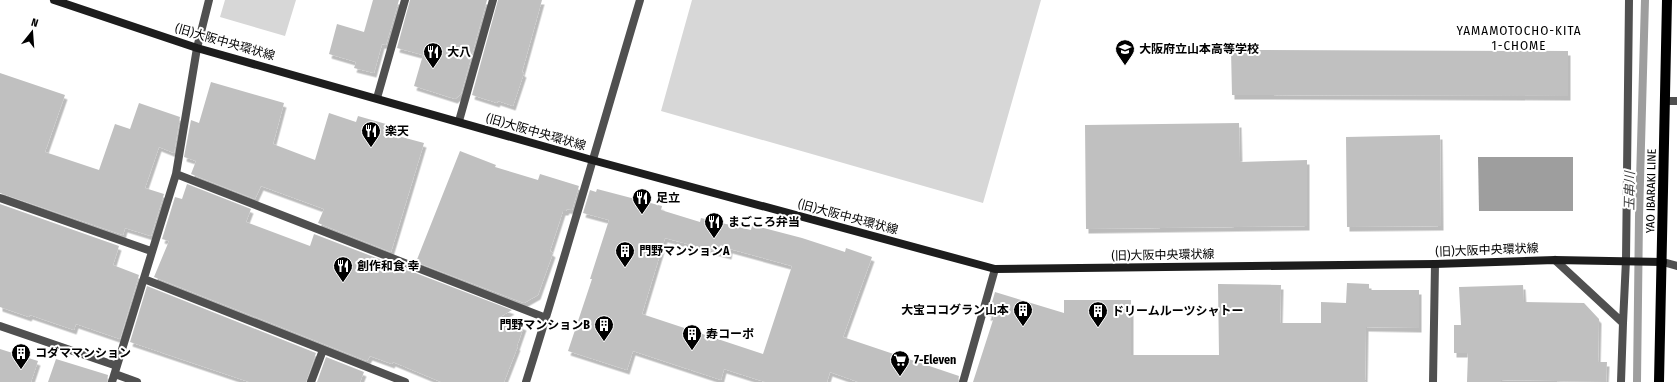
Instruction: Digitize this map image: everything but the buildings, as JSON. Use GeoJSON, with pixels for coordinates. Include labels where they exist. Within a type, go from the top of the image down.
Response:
{"type":"FeatureCollection","features":[{"type":"Feature","properties":{"kind":"main road","name":"YAO IBARAKI LINE"},"geometry":{"type":"LineString","coordinates":[[1659,382],[1663,262],[1667,0]]}},
{"type":"Feature","properties":{"kind":"street","name":"(旧)大阪中央環状線"},"geometry":{"type":"LineString","coordinates":[[54,0],[197,48],[592,160],[995,269],[1435,264],[1556,260],[1626,260],[1663,262]]}},
{"type":"Feature","properties":{"kind":"street"},"geometry":{"type":"LineString","coordinates":[[112,382],[144,279],[151,251],[176,174],[197,48],[209,0]]}},
{"type":"Feature","properties":{"kind":"street"},"geometry":{"type":"LineString","coordinates":[[376,98],[405,0]]}},
{"type":"Feature","properties":{"kind":"street"},"geometry":{"type":"LineString","coordinates":[[459,122],[493,0]]}},
{"type":"Feature","properties":{"kind":"street"},"geometry":{"type":"LineString","coordinates":[[526,382],[640,0]]}},
{"type":"Feature","properties":{"kind":"street"},"geometry":{"type":"LineString","coordinates":[[1621,382],[1626,260],[1629,0]]}},
{"type":"Feature","properties":{"kind":"street"},"geometry":{"type":"LineString","coordinates":[[1666,101],[1677,101]]}},
{"type":"Feature","properties":{"kind":"street"},"geometry":{"type":"LineString","coordinates":[[176,174],[546,318]]}},
{"type":"Feature","properties":{"kind":"street"},"geometry":{"type":"LineString","coordinates":[[0,198],[151,251]]}},
{"type":"Feature","properties":{"kind":"street"},"geometry":{"type":"LineString","coordinates":[[1556,260],[1623,323]]}},
{"type":"Feature","properties":{"kind":"street"},"geometry":{"type":"LineString","coordinates":[[1663,262],[1677,266]]}},
{"type":"Feature","properties":{"kind":"street"},"geometry":{"type":"LineString","coordinates":[[1433,382],[1435,264]]}},
{"type":"Feature","properties":{"kind":"street"},"geometry":{"type":"LineString","coordinates":[[963,382],[995,269]]}},
{"type":"Feature","properties":{"kind":"street"},"geometry":{"type":"LineString","coordinates":[[144,279],[405,382]]}},
{"type":"Feature","properties":{"kind":"street"},"geometry":{"type":"LineString","coordinates":[[0,326],[116,370],[136,382]]}},
{"type":"Feature","properties":{"kind":"street"},"geometry":{"type":"LineString","coordinates":[[311,382],[323,350]]}},
{"type":"Feature","properties":{"kind":"shaded area"},"geometry":{"type":"Polygon","coordinates":[[[225,0],[296,0],[285,36],[220,17],[225,0]]]}},
{"type":"Feature","properties":{"kind":"shaded area"},"geometry":{"type":"Polygon","coordinates":[[[692,0],[1041,0],[983,203],[661,111],[692,0]]]}},
{"type":"Feature","properties":{"kind":"shaded area"},"geometry":{"type":"Polygon","coordinates":[[[1478,157],[1573,157],[1573,211],[1479,211],[1478,157]]]}},
{"type":"Feature","properties":{"kind":"waterway","name":"玉串川"},"geometry":{"type":"LineString","coordinates":[[1637,382],[1639,217],[1645,0]]}},
{"type":"Feature","properties":{"kind":"place","name":"大阪府立山本高等学校"},"geometry":{"type":"Point","coordinates":[1125,66]}},
{"type":"Feature","properties":{"kind":"place","name":"大八"},"geometry":{"type":"Point","coordinates":[433,69]}},
{"type":"Feature","properties":{"kind":"place","name":"楽天"},"geometry":{"type":"Point","coordinates":[371,148]}},
{"type":"Feature","properties":{"kind":"place","name":"足立"},"geometry":{"type":"Point","coordinates":[642,215]}},
{"type":"Feature","properties":{"kind":"place","name":"まごころ弁当"},"geometry":{"type":"Point","coordinates":[714,239]}},
{"type":"Feature","properties":{"kind":"place","name":"門野マンションA"},"geometry":{"type":"Point","coordinates":[625,268]}},
{"type":"Feature","properties":{"kind":"place","name":"創作和食 幸"},"geometry":{"type":"Point","coordinates":[343,283]}},
{"type":"Feature","properties":{"kind":"place","name":"大宝ココグラン山本"},"geometry":{"type":"Point","coordinates":[1023,327]}},
{"type":"Feature","properties":{"kind":"place","name":"ドリームルーツシャトー"},"geometry":{"type":"Point","coordinates":[1098,328]}},
{"type":"Feature","properties":{"kind":"place","name":"門野マンションB"},"geometry":{"type":"Point","coordinates":[604,342]}},
{"type":"Feature","properties":{"kind":"place","name":"寿コーポ"},"geometry":{"type":"Point","coordinates":[692,351]}},
{"type":"Feature","properties":{"kind":"place","name":"コダママンション"},"geometry":{"type":"Point","coordinates":[21,370]}},
{"type":"Feature","properties":{"kind":"place","name":"7-Eleven"},"geometry":{"type":"Point","coordinates":[900,377]}},
{"type":"Feature","properties":{"kind":"district","name":"YAMAMOTOCHO-KITA 1-CHOME"},"geometry":{"type":"Point","coordinates":[1519,38]}}]}
